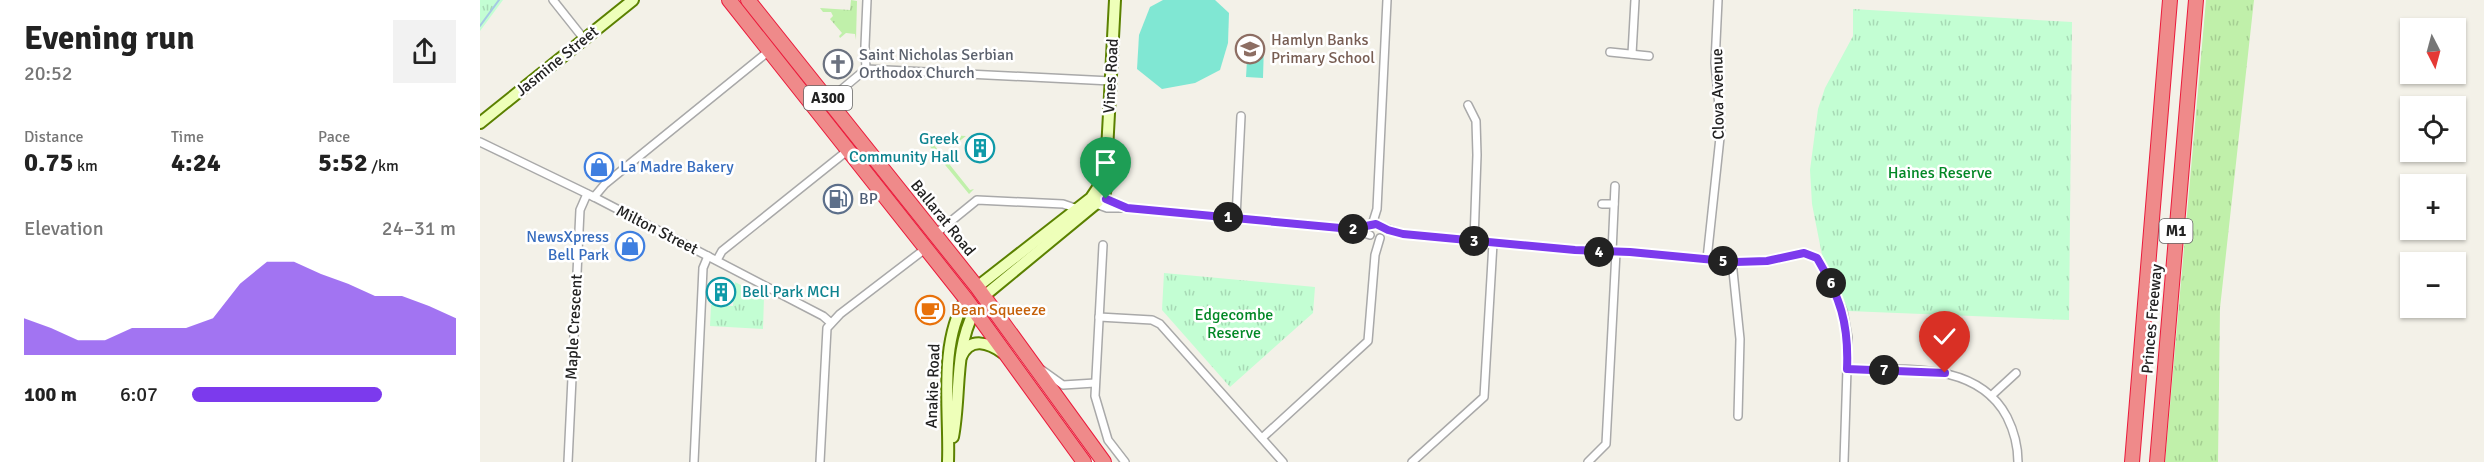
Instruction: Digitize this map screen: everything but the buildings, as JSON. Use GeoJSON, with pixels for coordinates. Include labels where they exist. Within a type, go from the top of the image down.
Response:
{"type":"FeatureCollection","features":[{"type":"Feature","properties":{"kind":"highway","name":"Ballarat Road"},"geometry":{"type":"LineString","coordinates":[[729,0],[966,299],[1084,462]]}},
{"type":"Feature","properties":{"kind":"highway","name":"Ballarat Road"},"geometry":{"type":"LineString","coordinates":[[748,0],[980,291],[1104,462]]}},
{"type":"Feature","properties":{"kind":"highway","name":"Princes Freeway"},"geometry":{"type":"LineString","coordinates":[[2132,462],[2170,0]]}},
{"type":"Feature","properties":{"kind":"highway","name":"Princes Freeway"},"geometry":{"type":"LineString","coordinates":[[2157,462],[2196,0]]}},
{"type":"Feature","properties":{"kind":"highway","name":"Anakie Road"},"geometry":{"type":"LineString","coordinates":[[966,299],[980,291]]}},
{"type":"Feature","properties":{"kind":"highway","name":"Anakie Road"},"geometry":{"type":"LineString","coordinates":[[974,312],[980,291]]}},
{"type":"Feature","properties":{"kind":"main road","name":"Jasmine Street"},"geometry":{"type":"LineString","coordinates":[[480,123],[633,0]]}},
{"type":"Feature","properties":{"kind":"main road","name":"Vines Road"},"geometry":{"type":"LineString","coordinates":[[1095,199],[1108,180],[1107,152],[1115,0]]}},
{"type":"Feature","properties":{"kind":"main road","name":"Anakie Road"},"geometry":{"type":"LineString","coordinates":[[980,291],[1078,209],[1095,199]]}},
{"type":"Feature","properties":{"kind":"main road","name":"Anakie Road"},"geometry":{"type":"LineString","coordinates":[[980,291],[1095,199]]}},
{"type":"Feature","properties":{"kind":"main road","name":"Anakie Road"},"geometry":{"type":"LineString","coordinates":[[949,460],[948,397],[952,331],[955,318],[966,299]]}},
{"type":"Feature","properties":{"kind":"main road","name":"Anakie Road"},"geometry":{"type":"LineString","coordinates":[[949,460],[957,413],[963,338],[974,312]]}},
{"type":"Feature","properties":{"kind":"main road"},"geometry":{"type":"LineString","coordinates":[[961,357],[967,348],[981,343],[991,345],[1008,357]]}},
{"type":"Feature","properties":{"kind":"street"},"geometry":{"type":"LineString","coordinates":[[552,0],[584,39]]}},
{"type":"Feature","properties":{"kind":"street"},"geometry":{"type":"LineString","coordinates":[[866,69],[867,0]]}},
{"type":"Feature","properties":{"kind":"street"},"geometry":{"type":"LineString","coordinates":[[1375,255],[1371,231],[1377,209],[1387,0]]}},
{"type":"Feature","properties":{"kind":"street"},"geometry":{"type":"LineString","coordinates":[[1632,54],[1635,0]]}},
{"type":"Feature","properties":{"kind":"street","name":"Clova Avenue"},"geometry":{"type":"LineString","coordinates":[[1707,259],[1721,128],[1715,63],[1719,0]]}},
{"type":"Feature","properties":{"kind":"street","name":"Maple Crescent"},"geometry":{"type":"LineString","coordinates":[[568,462],[579,210],[591,195],[769,51]]}},
{"type":"Feature","properties":{"kind":"street"},"geometry":{"type":"LineString","coordinates":[[1610,52],[1649,56]]}},
{"type":"Feature","properties":{"kind":"street"},"geometry":{"type":"LineString","coordinates":[[829,100],[866,69],[1111,81]]}},
{"type":"Feature","properties":{"kind":"street"},"geometry":{"type":"LineString","coordinates":[[1468,105],[1476,121],[1478,155],[1474,241]]}},
{"type":"Feature","properties":{"kind":"street"},"geometry":{"type":"LineString","coordinates":[[1236,218],[1241,116]]}},
{"type":"Feature","properties":{"kind":"street","name":"Milton Street"},"geometry":{"type":"LineString","coordinates":[[480,142],[591,195],[823,316],[831,323]]}},
{"type":"Feature","properties":{"kind":"street"},"geometry":{"type":"LineString","coordinates":[[717,260],[722,251],[847,151]]}},
{"type":"Feature","properties":{"kind":"street"},"geometry":{"type":"LineString","coordinates":[[1588,462],[1606,444],[1615,186]]}},
{"type":"Feature","properties":{"kind":"street"},"geometry":{"type":"LineString","coordinates":[[1095,199],[1127,208],[1371,231],[1381,237],[1403,234]]}},
{"type":"Feature","properties":{"kind":"street"},"geometry":{"type":"LineString","coordinates":[[934,235],[977,200],[1064,204],[1078,209]]}},
{"type":"Feature","properties":{"kind":"street"},"geometry":{"type":"LineString","coordinates":[[1602,204],[1614,204]]}},
{"type":"Feature","properties":{"kind":"street"},"geometry":{"type":"LineString","coordinates":[[1262,438],[1368,340],[1375,255],[1381,237],[1377,209]]}},
{"type":"Feature","properties":{"kind":"street"},"geometry":{"type":"LineString","coordinates":[[1371,231],[1381,227],[1403,234],[1493,243],[1732,261],[1767,261],[1804,253],[1817,258],[1843,311],[1848,338],[1844,462]]}},
{"type":"Feature","properties":{"kind":"street"},"geometry":{"type":"LineString","coordinates":[[1412,462],[1484,397],[1493,243]]}},
{"type":"Feature","properties":{"kind":"street"},"geometry":{"type":"LineString","coordinates":[[1103,245],[1095,383],[1096,406],[1109,443],[1125,462]]}},
{"type":"Feature","properties":{"kind":"street"},"geometry":{"type":"LineString","coordinates":[[820,462],[826,334],[831,323],[925,249]]}},
{"type":"Feature","properties":{"kind":"street"},"geometry":{"type":"LineString","coordinates":[[694,462],[703,268],[708,256]]}},
{"type":"Feature","properties":{"kind":"street"},"geometry":{"type":"LineString","coordinates":[[1732,261],[1740,339],[1738,416]]}},
{"type":"Feature","properties":{"kind":"street"},"geometry":{"type":"LineString","coordinates":[[1099,317],[1150,320],[1158,323],[1283,462]]}},
{"type":"Feature","properties":{"kind":"street"},"geometry":{"type":"LineString","coordinates":[[1037,369],[1047,372],[1063,385],[1095,383]]}},
{"type":"Feature","properties":{"kind":"street"},"geometry":{"type":"LineString","coordinates":[[1847,369],[1945,373],[1982,388],[1991,396],[2011,425],[2017,446],[2018,462]]}},
{"type":"Feature","properties":{"kind":"street"},"geometry":{"type":"LineString","coordinates":[[1991,396],[2016,373]]}},
{"type":"Feature","properties":{"kind":"green space"},"geometry":{"type":"Polygon","coordinates":[[[480,0],[503,0],[480,31],[480,0]]]}},
{"type":"Feature","properties":{"kind":"green space"},"geometry":{"type":"Polygon","coordinates":[[[851,0],[857,1],[856,40],[855,34],[846,33],[840,38],[842,33],[830,19],[833,16],[831,12],[823,12],[820,8],[850,10],[851,0]]]}},
{"type":"Feature","properties":{"kind":"green space"},"geometry":{"type":"Polygon","coordinates":[[[2206,0],[2254,0],[2220,308],[2218,462],[2165,462],[2206,0]]]}},
{"type":"Feature","properties":{"kind":"green space","name":"Haines Reserve"},"geometry":{"type":"Polygon","coordinates":[[[1853,9],[2072,22],[2069,320],[1848,311],[1822,255],[1812,204],[1810,170],[1818,109],[1825,88],[1853,36],[1853,9]]]}},
{"type":"Feature","properties":{"kind":"green space"},"geometry":{"type":"Polygon","coordinates":[[[927,134],[966,136],[958,142],[954,137],[949,141],[944,136],[932,137],[931,140],[938,141],[934,145],[970,190],[974,189],[969,194],[923,138],[927,134]]]}},
{"type":"Feature","properties":{"kind":"green space","name":"Edgecombe Reserve"},"geometry":{"type":"Polygon","coordinates":[[[1164,273],[1315,287],[1313,313],[1230,387],[1162,310],[1164,273]]]}},
{"type":"Feature","properties":{"kind":"green space"},"geometry":{"type":"Polygon","coordinates":[[[735,282],[764,297],[763,329],[710,326],[711,305],[733,306],[735,282]]]}},
{"type":"Feature","properties":{"kind":"shaded area"},"geometry":{"type":"Polygon","coordinates":[[[1163,0],[1215,0],[1229,13],[1228,43],[1220,70],[1195,83],[1162,89],[1137,69],[1139,35],[1150,7],[1163,0]]]}},
{"type":"Feature","properties":{"kind":"shaded area"},"geometry":{"type":"Polygon","coordinates":[[[1248,43],[1264,44],[1263,78],[1246,77],[1248,43]]]}},
{"type":"Feature","properties":{"kind":"waterway"},"geometry":{"type":"LineString","coordinates":[[480,26],[499,0]]}},
{"type":"Feature","properties":{"kind":"place","name":"Hamlyn Banks Primary School"},"geometry":{"type":"Point","coordinates":[1250,49]}},
{"type":"Feature","properties":{"kind":"place","name":"Saint Nicholas Serbian Orthodox Church"},"geometry":{"type":"Point","coordinates":[838,64]}},
{"type":"Feature","properties":{"kind":"place","name":"Greek Community Hall"},"geometry":{"type":"Point","coordinates":[980,148]}},
{"type":"Feature","properties":{"kind":"place","name":"La Madre Bakery"},"geometry":{"type":"Point","coordinates":[599,167]}},
{"type":"Feature","properties":{"kind":"place","name":"BP"},"geometry":{"type":"Point","coordinates":[838,199]}},
{"type":"Feature","properties":{"kind":"place","name":"NewsXpress Bell Park"},"geometry":{"type":"Point","coordinates":[630,246]}},
{"type":"Feature","properties":{"kind":"place","name":"Bell Park MCH"},"geometry":{"type":"Point","coordinates":[721,292]}},
{"type":"Feature","properties":{"kind":"place","name":"Bean Squeeze"},"geometry":{"type":"Point","coordinates":[930,310]}},
{"type":"Feature","properties":{"kind":"route"},"geometry":{"type":"LineString","coordinates":[[1106,199],[1127,208],[1351,229],[1371,227],[1376,224],[1403,234],[1585,251],[1630,252],[1736,262],[1767,261],[1804,253],[1817,258],[1843,311],[1848,338],[1847,369],[1945,373]]}}]}
